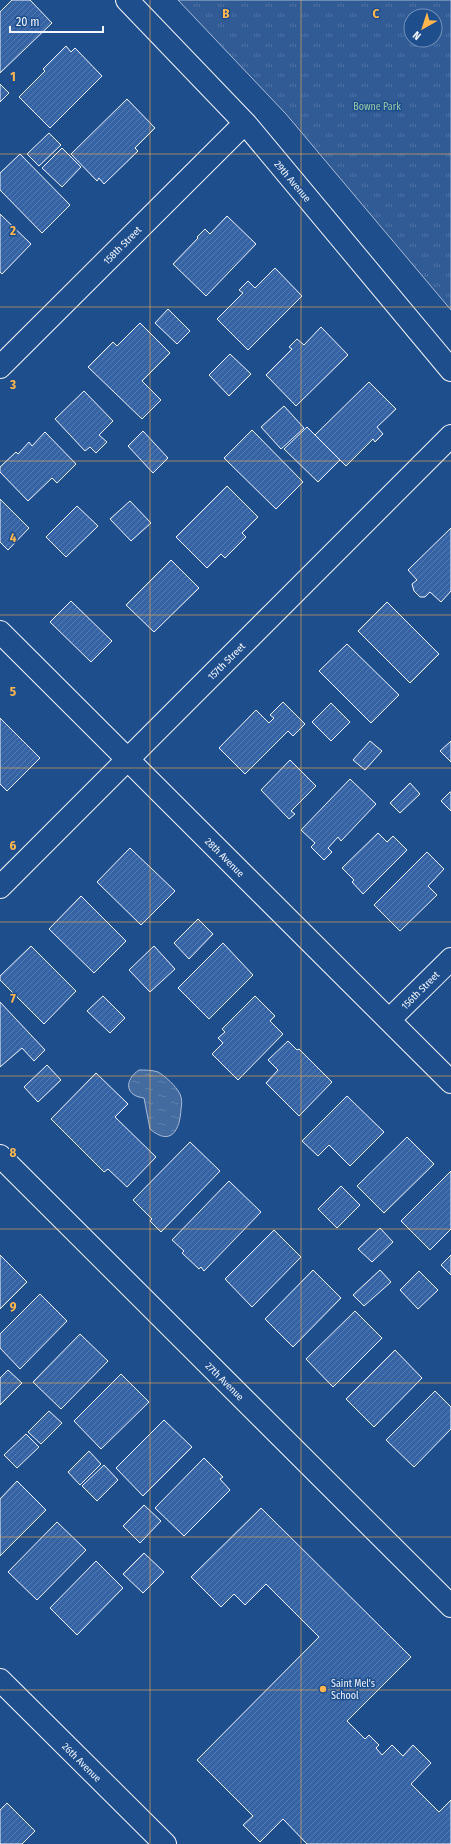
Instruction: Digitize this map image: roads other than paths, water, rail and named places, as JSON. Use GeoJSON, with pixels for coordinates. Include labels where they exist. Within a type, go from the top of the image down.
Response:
{"type":"FeatureCollection","features":[{"type":"Feature","properties":{"kind":"street","name":"29th Avenue"},"geometry":{"type":"LineString","coordinates":[[127,0],[245,123],[451,370]]}},
{"type":"Feature","properties":{"kind":"street","name":"158th Street"},"geometry":{"type":"LineString","coordinates":[[0,367],[245,123]]}},
{"type":"Feature","properties":{"kind":"street","name":"157th Street"},"geometry":{"type":"LineString","coordinates":[[0,887],[451,436]]}},
{"type":"Feature","properties":{"kind":"street","name":"28th Avenue"},"geometry":{"type":"LineString","coordinates":[[0,632],[451,1082]]}},
{"type":"Feature","properties":{"kind":"street","name":"156th Street"},"geometry":{"type":"LineString","coordinates":[[389,1020],[451,959]]}},
{"type":"Feature","properties":{"kind":"street","name":"27th Avenue"},"geometry":{"type":"LineString","coordinates":[[0,1156],[451,1606]]}},
{"type":"Feature","properties":{"kind":"street","name":"26th Avenue"},"geometry":{"type":"LineString","coordinates":[[0,1680],[164,1844]]}},
{"type":"Feature","properties":{"kind":"water"},"geometry":{"type":"Polygon","coordinates":[[[139,1070],[151,1070],[158,1072],[176,1088],[180,1094],[182,1103],[179,1124],[173,1134],[169,1136],[157,1134],[150,1129],[144,1098],[138,1097],[130,1091],[129,1083],[131,1078],[139,1070]]]}},
{"type":"Feature","properties":{"kind":"place","name":"Saint Mel's School"},"geometry":{"type":"Point","coordinates":[323,1689]}},
{"type":"Feature","properties":{"kind":"park label","name":"Bowne Park"},"geometry":{"type":"Point","coordinates":[377,106]}}]}
